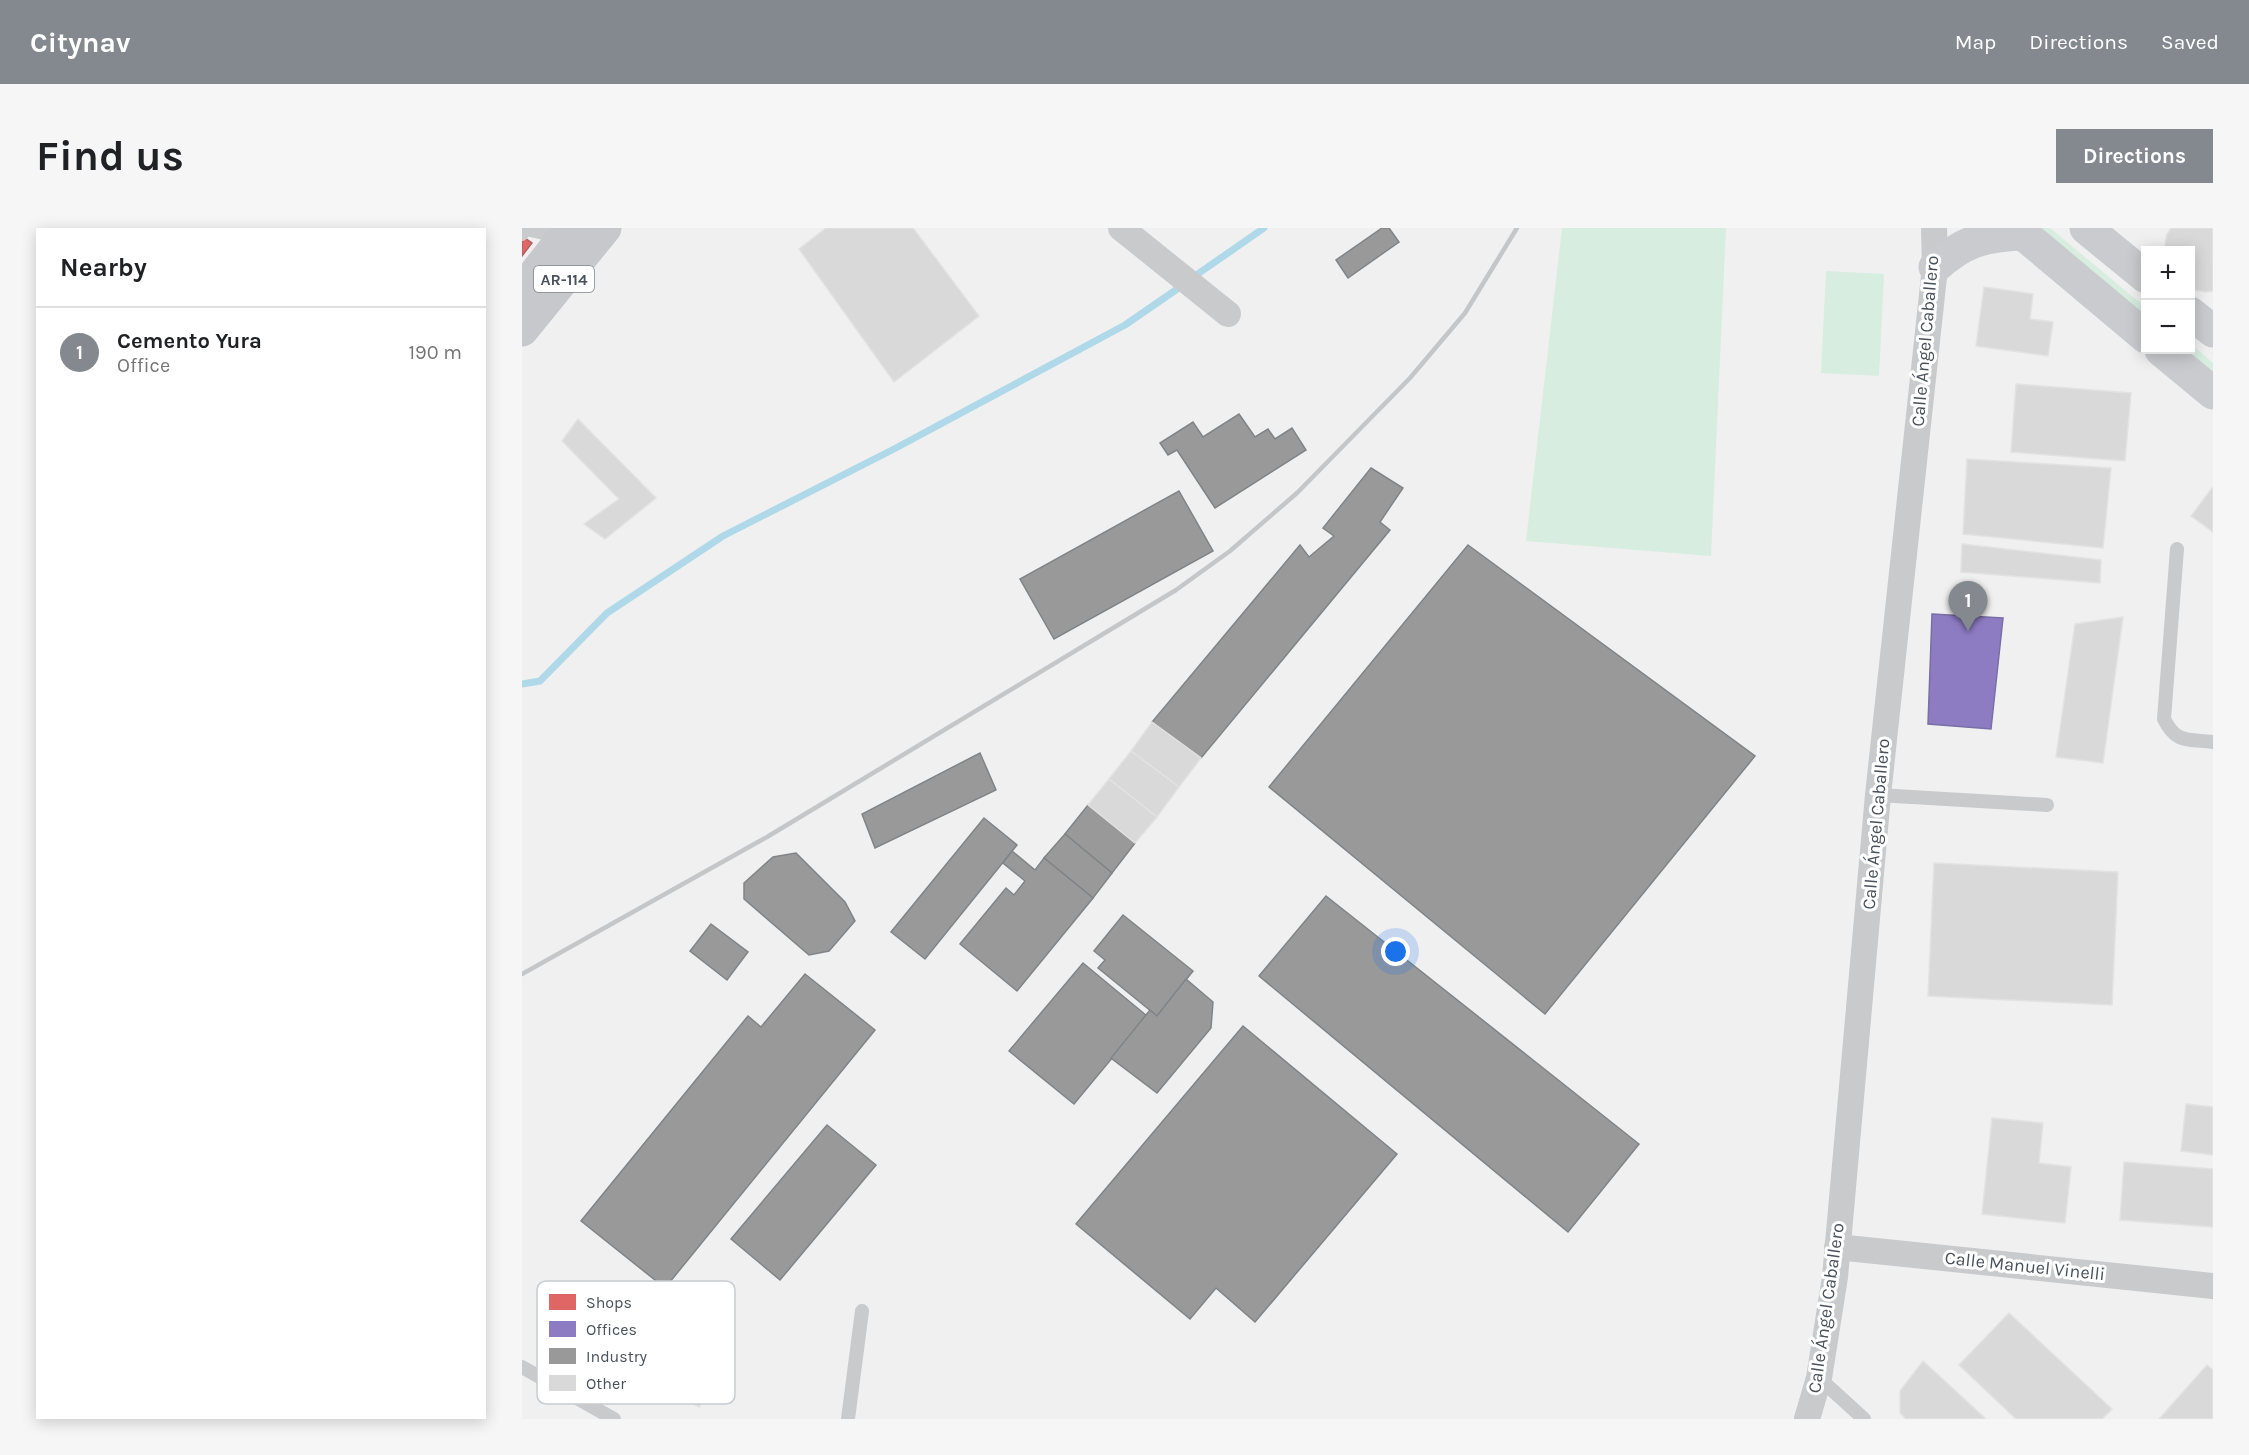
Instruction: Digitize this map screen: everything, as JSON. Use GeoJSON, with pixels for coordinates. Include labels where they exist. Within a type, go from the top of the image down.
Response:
{"type":"FeatureCollection","features":[{"type":"Feature","properties":{"kind":"main road"},"geometry":{"type":"LineString","coordinates":[[2086,228],[2141,274]]}},
{"type":"Feature","properties":{"kind":"main road"},"geometry":{"type":"LineString","coordinates":[[1935,267],[1971,241],[2018,231],[2141,334]]}},
{"type":"Feature","properties":{"kind":"main road","name":"AR-114"},"geometry":{"type":"LineString","coordinates":[[522,290],[582,235]]}},
{"type":"Feature","properties":{"kind":"main road","name":"AR-114"},"geometry":{"type":"LineString","coordinates":[[522,330],[582,235]]}},
{"type":"Feature","properties":{"kind":"main road"},"geometry":{"type":"LineString","coordinates":[[2195,317],[2213,332]]}},
{"type":"Feature","properties":{"kind":"main road"},"geometry":{"type":"LineString","coordinates":[[2166,354],[2213,393]]}},
{"type":"Feature","properties":{"kind":"street"},"geometry":{"type":"LineString","coordinates":[[1121,228],[1228,314]]}},
{"type":"Feature","properties":{"kind":"street","name":"Calle Ángel Caballero"},"geometry":{"type":"LineString","coordinates":[[1807,1419],[1819,1378],[1837,1247],[1878,795],[1935,267],[1934,228]]}},
{"type":"Feature","properties":{"kind":"street","name":"Calle Manuel Vinelli"},"geometry":{"type":"LineString","coordinates":[[1837,1247],[2213,1286]]}},
{"type":"Feature","properties":{"kind":"lane"},"geometry":{"type":"LineString","coordinates":[[522,234],[526,229],[582,235]]}},
{"type":"Feature","properties":{"kind":"lane"},"geometry":{"type":"LineString","coordinates":[[2177,549],[2164,719],[2170,732],[2181,739],[2213,742]]}},
{"type":"Feature","properties":{"kind":"lane"},"geometry":{"type":"LineString","coordinates":[[1878,795],[2047,805]]}},
{"type":"Feature","properties":{"kind":"lane"},"geometry":{"type":"LineString","coordinates":[[848,1419],[862,1311]]}},
{"type":"Feature","properties":{"kind":"lane"},"geometry":{"type":"LineString","coordinates":[[522,1367],[537,1375]]}},
{"type":"Feature","properties":{"kind":"lane"},"geometry":{"type":"LineString","coordinates":[[1819,1378],[1864,1419]]}},
{"type":"Feature","properties":{"kind":"lane"},"geometry":{"type":"LineString","coordinates":[[587,1404],[614,1419]]}},
{"type":"Feature","properties":{"kind":"green space"},"geometry":{"type":"Polygon","coordinates":[[[1562,228],[1726,228],[1711,556],[1526,541],[1562,228]]]}},
{"type":"Feature","properties":{"kind":"green space"},"geometry":{"type":"Polygon","coordinates":[[[2032,228],[2050,228],[2141,304],[2141,322],[2032,228]]]}},
{"type":"Feature","properties":{"kind":"green space"},"geometry":{"type":"Polygon","coordinates":[[[1826,271],[1884,274],[1879,376],[1821,373],[1826,271]]]}},
{"type":"Feature","properties":{"kind":"green space"},"geometry":{"type":"Polygon","coordinates":[[[2195,347],[2213,363],[2213,381],[2180,354],[2195,354],[2195,347]]]}},
{"type":"Feature","properties":{"kind":"building: Shops"},"geometry":{"type":"Polygon","coordinates":[[[522,236],[532,243],[522,256],[522,236]]]}},
{"type":"Feature","properties":{"kind":"building: Offices"},"geometry":{"type":"Polygon","coordinates":[[[1932,614],[2003,618],[1991,729],[1928,724],[1932,614]]]}},
{"type":"Feature","properties":{"kind":"building: Industry"},"geometry":{"type":"Polygon","coordinates":[[[1382,228],[1389,228],[1399,242],[1348,278],[1336,260],[1382,228]]]}},
{"type":"Feature","properties":{"kind":"building: Industry"},"geometry":{"type":"Polygon","coordinates":[[[1239,414],[1255,437],[1268,429],[1275,439],[1292,428],[1306,450],[1215,508],[1177,450],[1168,455],[1160,443],[1193,422],[1203,437],[1239,414]]]}},
{"type":"Feature","properties":{"kind":"building: Industry"},"geometry":{"type":"Polygon","coordinates":[[[1371,468],[1403,488],[1380,522],[1390,530],[1201,758],[1152,722],[1300,545],[1309,557],[1334,536],[1323,528],[1371,468]]]}},
{"type":"Feature","properties":{"kind":"building: Industry"},"geometry":{"type":"Polygon","coordinates":[[[1179,491],[1213,551],[1054,639],[1020,579],[1179,491]]]}},
{"type":"Feature","properties":{"kind":"building: Industry"},"geometry":{"type":"Polygon","coordinates":[[[1468,545],[1755,756],[1545,1014],[1269,787],[1468,545]]]}},
{"type":"Feature","properties":{"kind":"building: Industry"},"geometry":{"type":"Polygon","coordinates":[[[980,753],[996,790],[875,848],[862,814],[980,753]]]}},
{"type":"Feature","properties":{"kind":"building: Industry"},"geometry":{"type":"Polygon","coordinates":[[[1088,805],[1135,843],[1112,873],[1065,834],[1088,805]]]}},
{"type":"Feature","properties":{"kind":"building: Industry"},"geometry":{"type":"Polygon","coordinates":[[[984,818],[1017,845],[925,959],[891,932],[984,818]]]}},
{"type":"Feature","properties":{"kind":"building: Industry"},"geometry":{"type":"Polygon","coordinates":[[[1065,834],[1112,873],[1093,898],[1044,858],[1065,834]]]}},
{"type":"Feature","properties":{"kind":"building: Industry"},"geometry":{"type":"Polygon","coordinates":[[[1012,851],[1035,870],[1044,858],[1093,898],[1017,991],[960,944],[1006,888],[1014,895],[1025,881],[1003,863],[1012,851]]]}},
{"type":"Feature","properties":{"kind":"building: Industry"},"geometry":{"type":"Polygon","coordinates":[[[796,853],[845,902],[855,921],[829,951],[809,955],[744,899],[744,883],[773,857],[796,853]]]}},
{"type":"Feature","properties":{"kind":"building: Industry"},"geometry":{"type":"Polygon","coordinates":[[[1326,896],[1639,1144],[1568,1232],[1259,976],[1326,896]]]}},
{"type":"Feature","properties":{"kind":"building: Industry"},"geometry":{"type":"Polygon","coordinates":[[[1123,915],[1193,971],[1157,1016],[1098,968],[1105,960],[1094,951],[1123,915]]]}},
{"type":"Feature","properties":{"kind":"building: Industry"},"geometry":{"type":"Polygon","coordinates":[[[711,924],[748,952],[727,980],[690,951],[711,924]]]}},
{"type":"Feature","properties":{"kind":"building: Industry"},"geometry":{"type":"Polygon","coordinates":[[[1083,963],[1147,1016],[1074,1104],[1009,1051],[1083,963]]]}},
{"type":"Feature","properties":{"kind":"building: Industry"},"geometry":{"type":"Polygon","coordinates":[[[805,974],[875,1030],[671,1281],[656,1281],[581,1221],[748,1016],[761,1027],[805,974]]]}},
{"type":"Feature","properties":{"kind":"building: Industry"},"geometry":{"type":"Polygon","coordinates":[[[1186,979],[1213,1002],[1211,1028],[1157,1093],[1111,1058],[1150,1010],[1157,1016],[1186,979]]]}},
{"type":"Feature","properties":{"kind":"building: Industry"},"geometry":{"type":"Polygon","coordinates":[[[1243,1026],[1397,1154],[1255,1322],[1216,1288],[1190,1319],[1076,1224],[1243,1026]]]}},
{"type":"Feature","properties":{"kind":"building: Industry"},"geometry":{"type":"Polygon","coordinates":[[[827,1125],[876,1165],[780,1280],[731,1239],[827,1125]]]}},
{"type":"Feature","properties":{"kind":"building: Other"},"geometry":{"type":"Polygon","coordinates":[[[826,228],[913,228],[979,316],[894,382],[799,249],[826,228]]]}},
{"type":"Feature","properties":{"kind":"building: Other"},"geometry":{"type":"Polygon","coordinates":[[[2171,228],[2213,228],[2213,291],[2195,290],[2195,246],[2165,246],[2167,234],[2171,228]]]}},
{"type":"Feature","properties":{"kind":"building: Other"},"geometry":{"type":"Polygon","coordinates":[[[1984,287],[2033,294],[2030,319],[2053,322],[2048,356],[1976,346],[1984,287]]]}},
{"type":"Feature","properties":{"kind":"building: Other"},"geometry":{"type":"Polygon","coordinates":[[[2016,384],[2131,393],[2125,461],[2011,452],[2016,384]]]}},
{"type":"Feature","properties":{"kind":"building: Other"},"geometry":{"type":"Polygon","coordinates":[[[578,419],[656,498],[605,539],[584,524],[619,499],[562,441],[578,419]]]}},
{"type":"Feature","properties":{"kind":"building: Other"},"geometry":{"type":"Polygon","coordinates":[[[1967,459],[2111,468],[2103,548],[1963,534],[1967,459]]]}},
{"type":"Feature","properties":{"kind":"building: Other"},"geometry":{"type":"Polygon","coordinates":[[[2213,489],[2213,532],[2191,516],[2213,489]]]}},
{"type":"Feature","properties":{"kind":"building: Other"},"geometry":{"type":"Polygon","coordinates":[[[1962,544],[2101,560],[2100,583],[1961,572],[1962,544]]]}},
{"type":"Feature","properties":{"kind":"building: Other"},"geometry":{"type":"Polygon","coordinates":[[[2123,617],[2103,763],[2056,757],[2075,624],[2123,617]]]}},
{"type":"Feature","properties":{"kind":"building: Other"},"geometry":{"type":"Polygon","coordinates":[[[1152,722],[1201,758],[1179,787],[1131,751],[1152,722]]]}},
{"type":"Feature","properties":{"kind":"building: Other"},"geometry":{"type":"Polygon","coordinates":[[[1131,751],[1179,787],[1157,817],[1109,779],[1131,751]]]}},
{"type":"Feature","properties":{"kind":"building: Other"},"geometry":{"type":"Polygon","coordinates":[[[1109,779],[1157,817],[1135,843],[1088,805],[1109,779]]]}},
{"type":"Feature","properties":{"kind":"building: Other"},"geometry":{"type":"Polygon","coordinates":[[[1934,863],[2118,872],[2112,1005],[1928,996],[1934,863]]]}},
{"type":"Feature","properties":{"kind":"building: Other"},"geometry":{"type":"Polygon","coordinates":[[[2186,1104],[2213,1107],[2213,1155],[2181,1151],[2186,1104]]]}},
{"type":"Feature","properties":{"kind":"building: Other"},"geometry":{"type":"Polygon","coordinates":[[[1992,1118],[2043,1123],[2039,1163],[2071,1167],[2065,1223],[1982,1214],[1992,1118]]]}},
{"type":"Feature","properties":{"kind":"building: Other"},"geometry":{"type":"Polygon","coordinates":[[[2124,1162],[2213,1169],[2213,1227],[2120,1220],[2124,1162]]]}},
{"type":"Feature","properties":{"kind":"building: Other"},"geometry":{"type":"Polygon","coordinates":[[[2009,1313],[2112,1409],[2102,1419],[2016,1419],[1959,1365],[2009,1313]]]}},
{"type":"Feature","properties":{"kind":"building: Other"},"geometry":{"type":"Polygon","coordinates":[[[1923,1361],[1986,1419],[1906,1419],[1900,1413],[1900,1391],[1923,1361]]]}},
{"type":"Feature","properties":{"kind":"building: Other"},"geometry":{"type":"Polygon","coordinates":[[[2207,1365],[2213,1370],[2213,1419],[2159,1419],[2207,1365]]]}},
{"type":"Feature","properties":{"kind":"waterway"},"geometry":{"type":"LineString","coordinates":[[1192,278],[1264,228]]}},
{"type":"Feature","properties":{"kind":"waterway"},"geometry":{"type":"LineString","coordinates":[[522,684],[540,681],[607,613],[723,536],[894,449],[1125,325],[1183,285]]}},
{"type":"Feature","properties":{"kind":"railway"},"geometry":{"type":"LineString","coordinates":[[522,974],[767,837],[1176,590],[1230,551],[1297,493],[1410,378],[1465,313],[1517,228]]}},
{"type":"Feature","properties":{"kind":"place","name":"Cemento Yura"},"geometry":{"type":"Point","coordinates":[1968,631]}}]}
